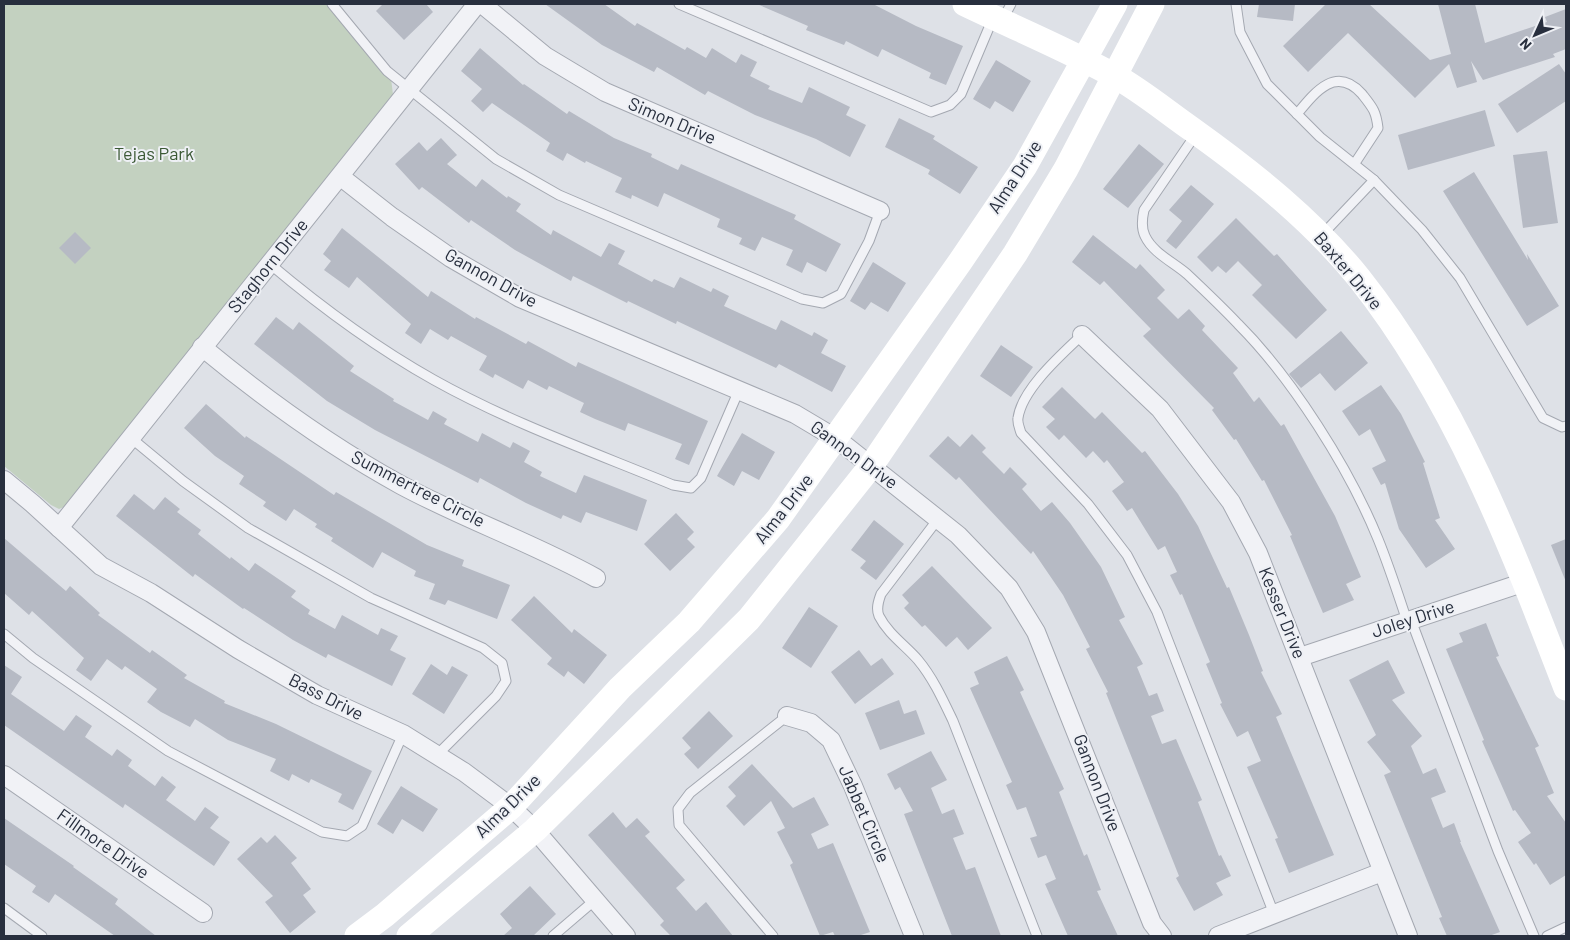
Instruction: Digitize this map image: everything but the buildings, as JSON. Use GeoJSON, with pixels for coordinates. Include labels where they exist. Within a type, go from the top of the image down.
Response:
{"type":"FeatureCollection","features":[{"type":"Feature","properties":{"kind":"main road","name":"Baxter Drive"},"geometry":{"type":"LineString","coordinates":[[965,4],[1002,14],[1116,77],[1229,156],[1303,217],[1358,278],[1408,348],[1451,420],[1525,582],[1566,688]]}},
{"type":"Feature","properties":{"kind":"main road","name":"Alma Drive"},"geometry":{"type":"LineString","coordinates":[[357,936],[385,915],[511,807],[620,688],[700,609],[778,519],[837,439],[1025,166],[1115,4]]}},
{"type":"Feature","properties":{"kind":"main road","name":"Alma Drive"},"geometry":{"type":"LineString","coordinates":[[419,933],[535,830],[748,619],[871,466],[1015,254],[1066,170],[1116,77],[1152,4]]}},
{"type":"Feature","properties":{"kind":"street","name":"Staghorn Drive"},"geometry":{"type":"LineString","coordinates":[[59,528],[202,347],[341,177],[477,4]]}},
{"type":"Feature","properties":{"kind":"street","name":"Simon Drive"},"geometry":{"type":"LineString","coordinates":[[482,4],[545,56],[605,92],[880,211]]}},
{"type":"Feature","properties":{"kind":"street","name":"Gannon Drive"},"geometry":{"type":"LineString","coordinates":[[341,177],[392,217],[451,258],[520,298],[795,414],[837,439],[958,535],[1009,588],[1036,632],[1152,922],[1162,936]]}},
{"type":"Feature","properties":{"kind":"street","name":"Kesser Drive"},"geometry":{"type":"LineString","coordinates":[[1082,335],[1160,409],[1231,502],[1258,553],[1300,656],[1408,936]]}},
{"type":"Feature","properties":{"kind":"street","name":"Summertree Circle"},"geometry":{"type":"LineString","coordinates":[[202,347],[271,403],[344,452],[402,486],[568,562],[596,578]]}},
{"type":"Feature","properties":{"kind":"street","name":"Bass Drive"},"geometry":{"type":"LineString","coordinates":[[4,480],[101,566],[150,593],[238,649],[317,695],[403,734],[464,772],[511,807],[535,830],[626,936]]}},
{"type":"Feature","properties":{"kind":"street","name":"Joley Drive"},"geometry":{"type":"LineString","coordinates":[[1300,656],[1525,582]]}},
{"type":"Feature","properties":{"kind":"street","name":"Jabbet Circle"},"geometry":{"type":"LineString","coordinates":[[786,716],[811,723],[831,740],[857,796],[909,935]]}},
{"type":"Feature","properties":{"kind":"street","name":"Fillmore Drive"},"geometry":{"type":"LineString","coordinates":[[4,775],[203,913]]}},
{"type":"Feature","properties":{"kind":"street"},"geometry":{"type":"LineString","coordinates":[[1218,936],[1382,872]]}},
{"type":"Feature","properties":{"kind":"lane"},"geometry":{"type":"LineString","coordinates":[[332,4],[387,71],[496,159],[558,195],[802,299],[823,303],[841,294],[869,241],[880,211]]}},
{"type":"Feature","properties":{"kind":"lane"},"geometry":{"type":"LineString","coordinates":[[679,4],[931,112],[950,105],[961,94],[1002,14]]}},
{"type":"Feature","properties":{"kind":"lane"},"geometry":{"type":"LineString","coordinates":[[1236,4],[1240,32],[1267,84],[1320,136],[1374,180],[1422,230],[1460,278],[1543,418],[1562,427],[1566,426]]}},
{"type":"Feature","properties":{"kind":"lane"},"geometry":{"type":"LineString","coordinates":[[1297,114],[1313,94],[1328,84],[1341,81],[1353,84],[1376,110],[1378,128],[1355,163]]}},
{"type":"Feature","properties":{"kind":"lane"},"geometry":{"type":"LineString","coordinates":[[1196,133],[1144,210],[1141,223],[1145,236],[1155,249],[1186,273],[1240,325],[1314,421],[1347,475],[1377,538],[1498,852],[1534,936]]}},
{"type":"Feature","properties":{"kind":"lane"},"geometry":{"type":"LineString","coordinates":[[1320,236],[1374,180]]}},
{"type":"Feature","properties":{"kind":"lane"},"geometry":{"type":"LineString","coordinates":[[270,264],[330,314],[434,380],[526,425],[673,484],[691,488],[701,478],[740,390]]}},
{"type":"Feature","properties":{"kind":"lane"},"geometry":{"type":"LineString","coordinates":[[1082,335],[1058,358],[1023,403],[1018,420],[1021,433],[1088,504],[1127,555],[1157,612],[1274,914]]}},
{"type":"Feature","properties":{"kind":"lane"},"geometry":{"type":"LineString","coordinates":[[130,438],[183,481],[248,528],[371,598],[483,648],[502,663],[506,681],[496,696],[437,755]]}},
{"type":"Feature","properties":{"kind":"lane"},"geometry":{"type":"LineString","coordinates":[[938,519],[881,594],[878,614],[884,625],[918,661],[938,690],[953,721],[1037,936]]}},
{"type":"Feature","properties":{"kind":"lane"},"geometry":{"type":"LineString","coordinates":[[4,634],[33,658],[168,752],[322,832],[347,836],[362,826],[403,734]]}},
{"type":"Feature","properties":{"kind":"lane"},"geometry":{"type":"LineString","coordinates":[[773,936],[679,825],[678,809],[690,792],[786,716]]}},
{"type":"Feature","properties":{"kind":"lane"},"geometry":{"type":"LineString","coordinates":[[553,936],[595,900]]}},
{"type":"Feature","properties":{"kind":"lane"},"geometry":{"type":"LineString","coordinates":[[4,908],[42,936]]}},
{"type":"Feature","properties":{"kind":"lane"},"geometry":{"type":"LineString","coordinates":[[1548,936],[1566,927]]}},
{"type":"Feature","properties":{"kind":"green space","name":"Tejas Park"},"geometry":{"type":"Polygon","coordinates":[[[4,4],[328,4],[355,40],[391,78],[393,95],[71,504],[59,509],[51,505],[4,466],[4,4]]]}}]}
